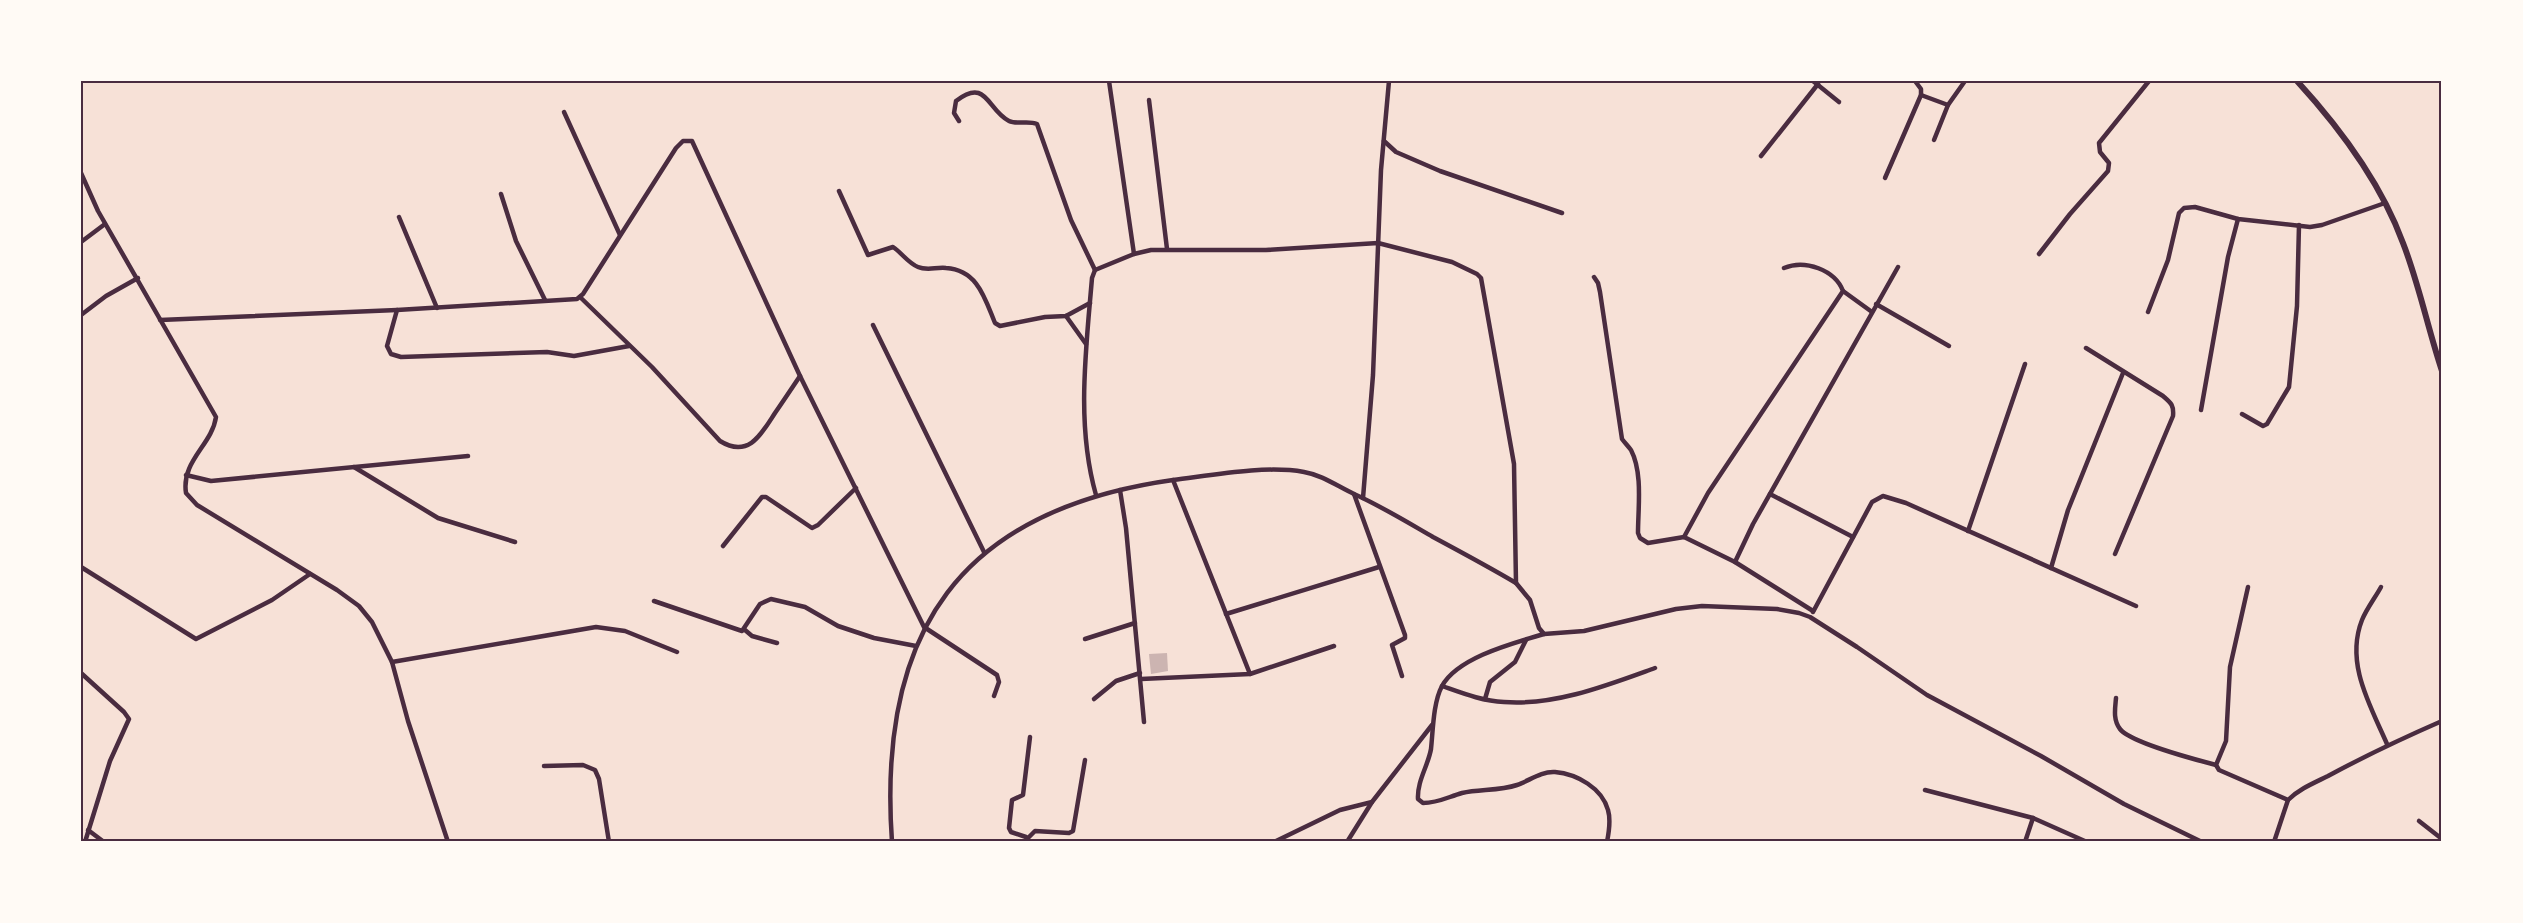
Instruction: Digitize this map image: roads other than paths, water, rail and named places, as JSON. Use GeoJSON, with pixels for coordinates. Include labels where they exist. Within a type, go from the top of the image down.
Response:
{"type":"FeatureCollection","features":[{"type":"Feature","properties":{"kind":"main road"},"geometry":{"type":"LineString","coordinates":[[2297,81],[2339,131],[2385,203],[2403,242],[2442,371]]}},
{"type":"Feature","properties":{"kind":"street"},"geometry":{"type":"LineString","coordinates":[[1109,81],[1134,254]]}},
{"type":"Feature","properties":{"kind":"street"},"geometry":{"type":"LineString","coordinates":[[1363,498],[1373,375],[1378,243],[1389,81]]}},
{"type":"Feature","properties":{"kind":"street"},"geometry":{"type":"LineString","coordinates":[[1885,178],[1921,95],[1921,89],[1914,81]]}},
{"type":"Feature","properties":{"kind":"street"},"geometry":{"type":"LineString","coordinates":[[1934,140],[1948,105],[1965,81]]}},
{"type":"Feature","properties":{"kind":"street"},"geometry":{"type":"LineString","coordinates":[[2039,254],[2108,171],[2109,163],[2100,152],[2099,143],[2149,81]]}},
{"type":"Feature","properties":{"kind":"street"},"geometry":{"type":"LineString","coordinates":[[1761,156],[1816,82],[1839,102]]}},
{"type":"Feature","properties":{"kind":"street"},"geometry":{"type":"LineString","coordinates":[[959,121],[954,113],[956,101],[974,92],[984,94],[1011,123],[1030,121],[1037,124],[1071,220],[1095,270],[1086,344],[1086,452],[1096,495]]}},
{"type":"Feature","properties":{"kind":"street"},"geometry":{"type":"LineString","coordinates":[[1921,95],[1948,105]]}},
{"type":"Feature","properties":{"kind":"street"},"geometry":{"type":"LineString","coordinates":[[1149,100],[1167,249]]}},
{"type":"Feature","properties":{"kind":"street"},"geometry":{"type":"LineString","coordinates":[[564,112],[620,236]]}},
{"type":"Feature","properties":{"kind":"street"},"geometry":{"type":"LineString","coordinates":[[160,320],[573,300],[580,297],[676,148],[683,141],[692,141],[800,376],[924,627],[997,675],[999,682],[994,696]]}},
{"type":"Feature","properties":{"kind":"street"},"geometry":{"type":"LineString","coordinates":[[1384,141],[1396,152],[1440,171],[1562,213]]}},
{"type":"Feature","properties":{"kind":"street"},"geometry":{"type":"LineString","coordinates":[[81,173],[105,224],[216,417],[214,428],[191,463],[186,475],[186,493],[191,500],[359,606],[372,622],[392,662],[408,721],[448,842]]}},
{"type":"Feature","properties":{"kind":"street"},"geometry":{"type":"LineString","coordinates":[[839,191],[868,255],[893,247],[920,268],[957,270],[981,287],[995,323],[1000,326],[1045,317],[1066,316],[1090,303]]}},
{"type":"Feature","properties":{"kind":"street"},"geometry":{"type":"LineString","coordinates":[[501,194],[516,242],[545,300]]}},
{"type":"Feature","properties":{"kind":"street"},"geometry":{"type":"LineString","coordinates":[[2148,312],[2168,260],[2181,209],[2195,207],[2238,219],[2310,227],[2385,203]]}},
{"type":"Feature","properties":{"kind":"street"},"geometry":{"type":"LineString","coordinates":[[399,217],[437,308]]}},
{"type":"Feature","properties":{"kind":"street"},"geometry":{"type":"LineString","coordinates":[[2201,410],[2226,267],[2238,219]]}},
{"type":"Feature","properties":{"kind":"street"},"geometry":{"type":"LineString","coordinates":[[81,242],[105,224]]}},
{"type":"Feature","properties":{"kind":"street"},"geometry":{"type":"LineString","coordinates":[[2242,414],[2263,426],[2267,424],[2289,387],[2297,306],[2299,225]]}},
{"type":"Feature","properties":{"kind":"street"},"geometry":{"type":"LineString","coordinates":[[1095,270],[1134,254],[1167,249],[1266,250],[1378,243],[1452,262],[1477,274],[1481,278],[1514,464],[1516,583]]}},
{"type":"Feature","properties":{"kind":"street"},"geometry":{"type":"LineString","coordinates":[[1784,268],[1797,264],[1823,270],[1834,277],[1844,291],[1872,312]]}},
{"type":"Feature","properties":{"kind":"street"},"geometry":{"type":"LineString","coordinates":[[1736,562],[1747,535],[1898,267]]}},
{"type":"Feature","properties":{"kind":"street"},"geometry":{"type":"LineString","coordinates":[[1594,277],[1598,283],[1622,439],[1629,447],[1634,460],[1640,538],[1648,543],[1684,537],[1736,562],[1813,611]]}},
{"type":"Feature","properties":{"kind":"street"},"geometry":{"type":"LineString","coordinates":[[81,315],[106,296],[138,278]]}},
{"type":"Feature","properties":{"kind":"street"},"geometry":{"type":"LineString","coordinates":[[1684,537],[1708,493],[1844,291]]}},
{"type":"Feature","properties":{"kind":"street"},"geometry":{"type":"LineString","coordinates":[[580,297],[720,441],[735,447],[748,445],[759,437],[800,376]]}},
{"type":"Feature","properties":{"kind":"street"},"geometry":{"type":"LineString","coordinates":[[1876,304],[1949,346]]}},
{"type":"Feature","properties":{"kind":"street"},"geometry":{"type":"LineString","coordinates":[[397,310],[387,346],[391,354],[401,357],[547,352],[574,356],[629,346]]}},
{"type":"Feature","properties":{"kind":"street"},"geometry":{"type":"LineString","coordinates":[[1066,316],[1086,344]]}},
{"type":"Feature","properties":{"kind":"street"},"geometry":{"type":"LineString","coordinates":[[873,325],[984,552]]}},
{"type":"Feature","properties":{"kind":"street"},"geometry":{"type":"LineString","coordinates":[[2086,348],[2163,396],[2171,402],[2173,407],[2173,416],[2115,554]]}},
{"type":"Feature","properties":{"kind":"street"},"geometry":{"type":"LineString","coordinates":[[1968,531],[2025,364]]}},
{"type":"Feature","properties":{"kind":"street"},"geometry":{"type":"LineString","coordinates":[[2051,568],[2068,510],[2123,373]]}},
{"type":"Feature","properties":{"kind":"street"},"geometry":{"type":"LineString","coordinates":[[186,475],[210,481],[468,456]]}},
{"type":"Feature","properties":{"kind":"street"},"geometry":{"type":"LineString","coordinates":[[354,467],[438,518],[515,542]]}},
{"type":"Feature","properties":{"kind":"street"},"geometry":{"type":"LineString","coordinates":[[892,842],[891,767],[903,686],[924,627],[944,595],[984,552],[1047,514],[1096,495],[1173,480],[1214,475],[1290,471],[1318,476],[1363,498],[1516,583],[1530,600],[1539,628],[1544,634]]}},
{"type":"Feature","properties":{"kind":"street"},"geometry":{"type":"LineString","coordinates":[[1173,480],[1250,674]]}},
{"type":"Feature","properties":{"kind":"street"},"geometry":{"type":"LineString","coordinates":[[723,546],[762,497],[766,497],[812,528],[818,525],[856,488]]}},
{"type":"Feature","properties":{"kind":"street"},"geometry":{"type":"LineString","coordinates":[[1120,490],[1144,722]]}},
{"type":"Feature","properties":{"kind":"street"},"geometry":{"type":"LineString","coordinates":[[1353,494],[1405,635],[1405,638],[1392,645],[1402,676]]}},
{"type":"Feature","properties":{"kind":"street"},"geometry":{"type":"LineString","coordinates":[[1770,494],[1853,537]]}},
{"type":"Feature","properties":{"kind":"street"},"geometry":{"type":"LineString","coordinates":[[1810,617],[1872,502],[1883,496],[1906,503],[2136,606]]}},
{"type":"Feature","properties":{"kind":"street"},"geometry":{"type":"LineString","coordinates":[[81,567],[191,638],[196,639],[272,600],[310,574]]}},
{"type":"Feature","properties":{"kind":"street"},"geometry":{"type":"LineString","coordinates":[[1226,614],[1380,567]]}},
{"type":"Feature","properties":{"kind":"street"},"geometry":{"type":"LineString","coordinates":[[2216,765],[2226,741],[2230,667],[2248,587]]}},
{"type":"Feature","properties":{"kind":"street"},"geometry":{"type":"LineString","coordinates":[[2381,587],[2363,619],[2357,653],[2358,672],[2364,691],[2387,744]]}},
{"type":"Feature","properties":{"kind":"street"},"geometry":{"type":"LineString","coordinates":[[745,630],[760,604],[771,598],[805,607],[838,626],[874,638],[916,646]]}},
{"type":"Feature","properties":{"kind":"street"},"geometry":{"type":"LineString","coordinates":[[654,601],[738,631],[745,630],[752,636],[777,643]]}},
{"type":"Feature","properties":{"kind":"street"},"geometry":{"type":"LineString","coordinates":[[1607,842],[1609,811],[1602,796],[1586,782],[1555,772],[1545,773],[1507,788],[1462,793],[1440,802],[1423,803],[1418,798],[1418,791],[1431,750],[1432,725],[1442,686],[1453,673],[1473,660],[1544,634],[1584,631],[1676,609],[1702,606],[1777,609],[1810,617],[1927,695],[2124,804],[2193,840],[2202,842]]}},
{"type":"Feature","properties":{"kind":"street"},"geometry":{"type":"LineString","coordinates":[[1085,639],[1135,623]]}},
{"type":"Feature","properties":{"kind":"street"},"geometry":{"type":"LineString","coordinates":[[392,662],[596,627],[625,631],[677,652]]}},
{"type":"Feature","properties":{"kind":"street"},"geometry":{"type":"LineString","coordinates":[[1485,699],[1490,682],[1515,662],[1526,640]]}},
{"type":"Feature","properties":{"kind":"street"},"geometry":{"type":"LineString","coordinates":[[1141,679],[1250,674],[1335,646]]}},
{"type":"Feature","properties":{"kind":"street"},"geometry":{"type":"LineString","coordinates":[[1442,686],[1485,699],[1528,702],[1607,685],[1655,668]]}},
{"type":"Feature","properties":{"kind":"street"},"geometry":{"type":"LineString","coordinates":[[81,673],[129,719],[110,761],[85,842]]}},
{"type":"Feature","properties":{"kind":"street"},"geometry":{"type":"LineString","coordinates":[[1094,699],[1116,681],[1140,673]]}},
{"type":"Feature","properties":{"kind":"street"},"geometry":{"type":"LineString","coordinates":[[2116,698],[2116,721],[2124,734],[2182,756],[2216,765],[2219,770],[2288,800]]}},
{"type":"Feature","properties":{"kind":"street"},"geometry":{"type":"LineString","coordinates":[[2274,842],[2288,800],[2307,786],[2387,744],[2442,722]]}},
{"type":"Feature","properties":{"kind":"street"},"geometry":{"type":"LineString","coordinates":[[1347,842],[1372,802],[1432,725]]}},
{"type":"Feature","properties":{"kind":"street"},"geometry":{"type":"LineString","coordinates":[[1030,737],[1023,795],[1012,800],[1009,828],[1011,832],[1028,840],[1035,831],[1069,833],[1073,831],[1085,760]]}},
{"type":"Feature","properties":{"kind":"street"},"geometry":{"type":"LineString","coordinates":[[544,766],[583,765],[595,770],[599,779],[609,842]]}},
{"type":"Feature","properties":{"kind":"street"},"geometry":{"type":"LineString","coordinates":[[1925,790],[2033,818],[2087,842]]}},
{"type":"Feature","properties":{"kind":"street"},"geometry":{"type":"LineString","coordinates":[[1274,842],[1341,810],[1372,802]]}},
{"type":"Feature","properties":{"kind":"street"},"geometry":{"type":"LineString","coordinates":[[2025,842],[2033,818]]}},
{"type":"Feature","properties":{"kind":"street"},"geometry":{"type":"LineString","coordinates":[[2419,821],[2442,839]]}},
{"type":"Feature","properties":{"kind":"street"},"geometry":{"type":"LineString","coordinates":[[88,830],[104,842]]}}]}
